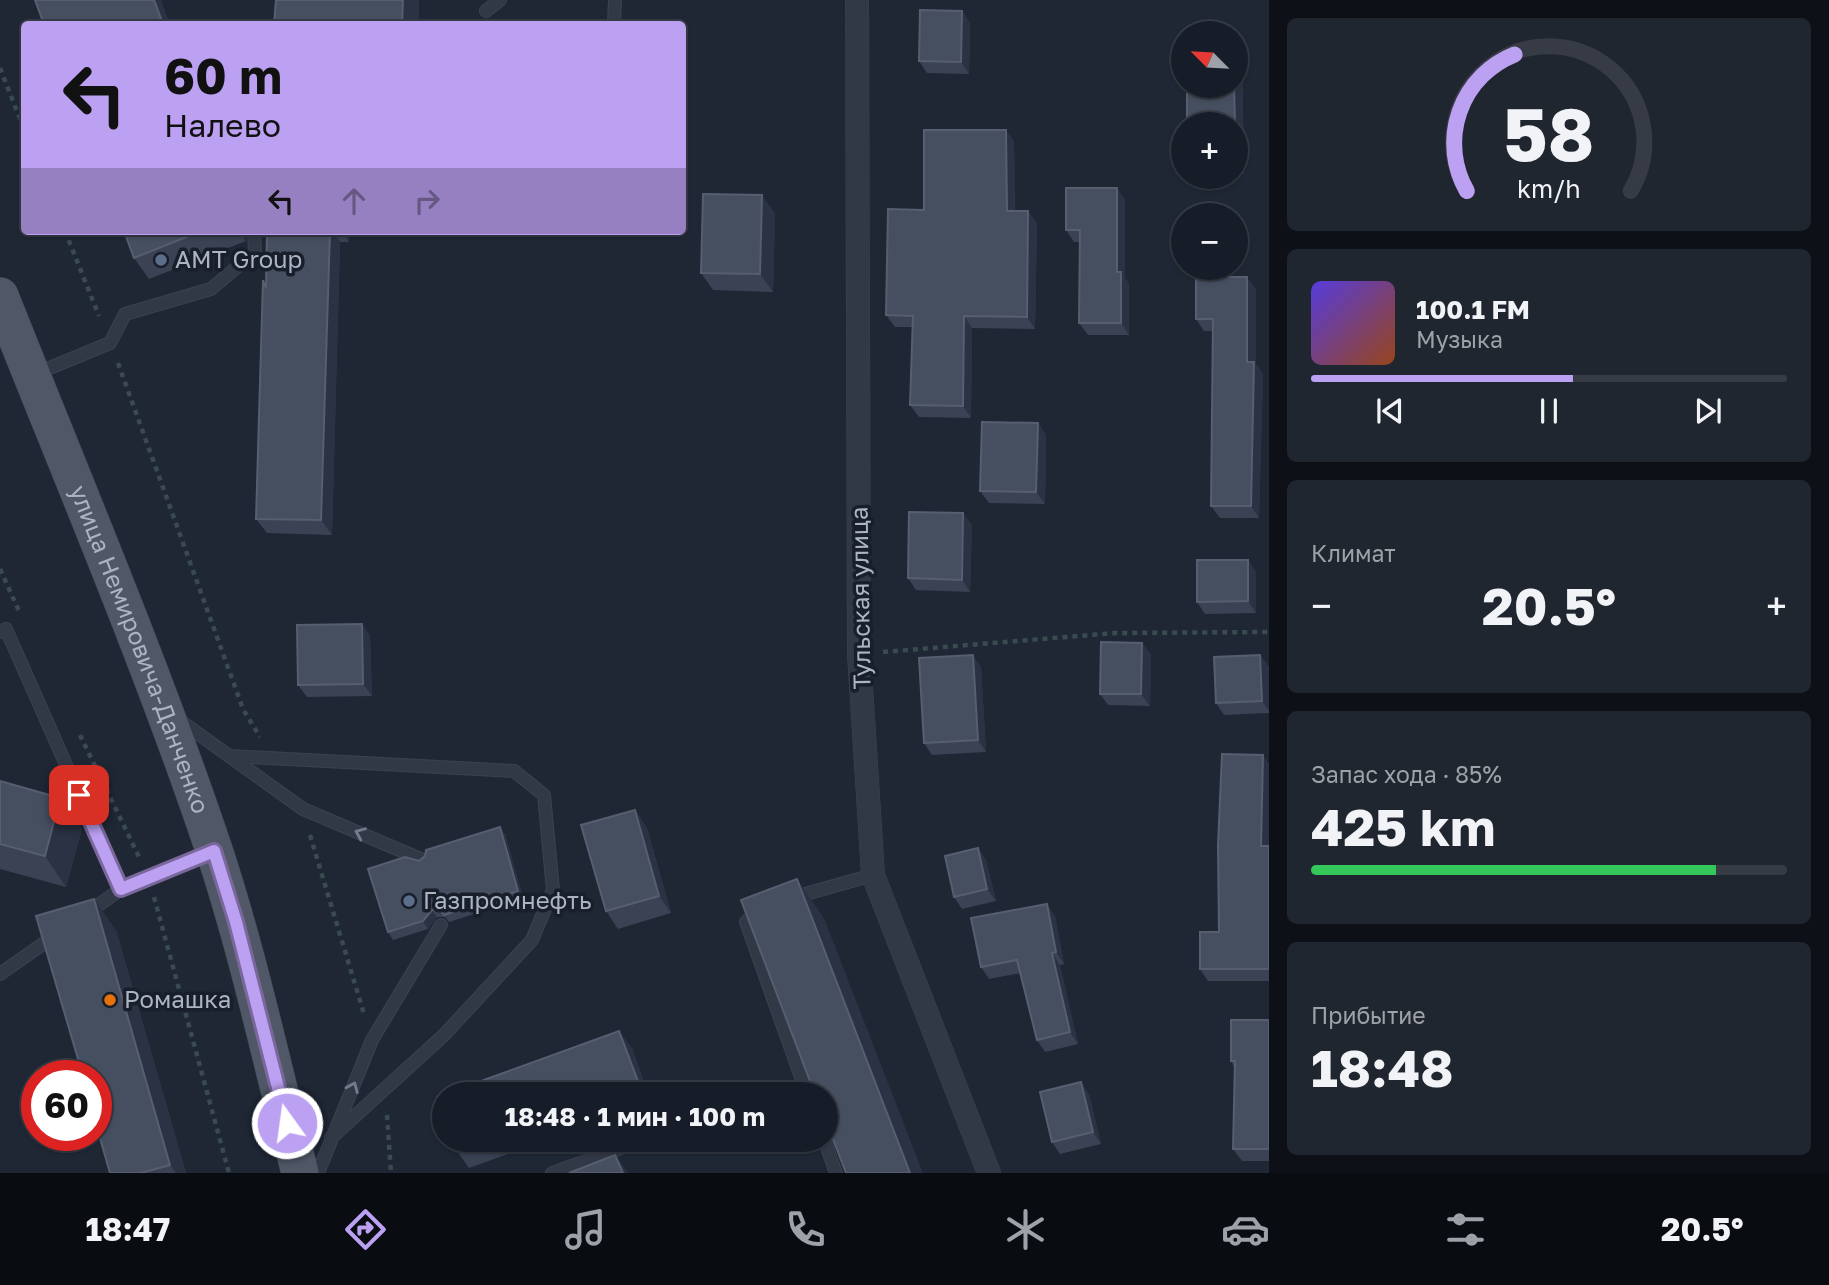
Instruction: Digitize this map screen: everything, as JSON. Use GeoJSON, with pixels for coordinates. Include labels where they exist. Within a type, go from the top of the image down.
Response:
{"type":"FeatureCollection","features":[{"type":"Feature","properties":{"kind":"main road","name":"улица Немировича-Данченко"},"geometry":{"type":"LineString","coordinates":[[0,296],[163,708],[214,851],[236,922],[300,1173]]}},
{"type":"Feature","properties":{"kind":"street","name":"Тульская улица"},"geometry":{"type":"LineString","coordinates":[[857,0],[859,654],[873,875],[989,1173]]}},
{"type":"Feature","properties":{"kind":"lane"},"geometry":{"type":"LineString","coordinates":[[486,11],[500,0]]}},
{"type":"Feature","properties":{"kind":"lane"},"geometry":{"type":"LineString","coordinates":[[614,21],[615,0]]}},
{"type":"Feature","properties":{"kind":"lane"},"geometry":{"type":"LineString","coordinates":[[32,375],[110,343],[125,314],[211,289],[255,251],[254,235]]}},
{"type":"Feature","properties":{"kind":"lane"},"geometry":{"type":"LineString","coordinates":[[0,632],[6,629],[121,889]]}},
{"type":"Feature","properties":{"kind":"lane"},"geometry":{"type":"LineString","coordinates":[[163,708],[303,809],[423,860]]}},
{"type":"Feature","properties":{"kind":"lane"},"geometry":{"type":"LineString","coordinates":[[229,756],[514,771],[544,795],[553,890],[532,940],[443,1035],[331,1138]]}},
{"type":"Feature","properties":{"kind":"lane"},"geometry":{"type":"LineString","coordinates":[[0,974],[121,889],[214,851]]}},
{"type":"Feature","properties":{"kind":"lane"},"geometry":{"type":"LineString","coordinates":[[803,1082],[746,922],[763,905],[873,875]]}},
{"type":"Feature","properties":{"kind":"lane"},"geometry":{"type":"LineString","coordinates":[[318,1173],[372,1041],[441,925]]}},
{"type":"Feature","properties":{"kind":"lane"},"geometry":{"type":"LineString","coordinates":[[552,1173],[611,1152]]}},
{"type":"Feature","properties":{"kind":"lane"},"geometry":{"type":"LineString","coordinates":[[829,1152],[836,1173]]}},
{"type":"Feature","properties":{"kind":"path"},"geometry":{"type":"LineString","coordinates":[[0,68],[21,121]]}},
{"type":"Feature","properties":{"kind":"path"},"geometry":{"type":"LineString","coordinates":[[67,235],[110,343],[243,709],[272,758]]}},
{"type":"Feature","properties":{"kind":"path"},"geometry":{"type":"LineString","coordinates":[[859,654],[1115,633],[1269,632]]}},
{"type":"Feature","properties":{"kind":"path"},"geometry":{"type":"LineString","coordinates":[[303,809],[372,1041]]}},
{"type":"Feature","properties":{"kind":"path"},"geometry":{"type":"LineString","coordinates":[[149,878],[229,1173]]}},
{"type":"Feature","properties":{"kind":"path"},"geometry":{"type":"LineString","coordinates":[[385,1089],[391,1173]]}},
{"type":"Feature","properties":{"kind":"building"},"geometry":{"type":"Polygon","coordinates":[[[35,0],[154,0],[162,21],[43,21],[35,0]]]}},
{"type":"Feature","properties":{"kind":"building"},"geometry":{"type":"Polygon","coordinates":[[[276,0],[403,0],[402,21],[274,21],[276,0]]]}},
{"type":"Feature","properties":{"kind":"building"},"geometry":{"type":"Polygon","coordinates":[[[920,10],[962,11],[961,62],[919,61],[920,10]]]}},
{"type":"Feature","properties":{"kind":"building"},"geometry":{"type":"Polygon","coordinates":[[[1187,98],[1234,98],[1235,112],[1187,112],[1187,98]]]}},
{"type":"Feature","properties":{"kind":"building"},"geometry":{"type":"Polygon","coordinates":[[[924,130],[1006,130],[1007,211],[1028,211],[1027,317],[964,316],[963,406],[910,405],[913,316],[886,315],[888,209],[924,210],[924,130]]]}},
{"type":"Feature","properties":{"kind":"building"},"geometry":{"type":"Polygon","coordinates":[[[1066,188],[1117,188],[1117,272],[1121,272],[1121,323],[1079,323],[1080,230],[1066,230],[1066,188]]]}},
{"type":"Feature","properties":{"kind":"building"},"geometry":{"type":"Polygon","coordinates":[[[703,194],[762,195],[760,274],[701,273],[703,194]]]}},
{"type":"Feature","properties":{"kind":"building"},"geometry":{"type":"Polygon","coordinates":[[[125,235],[191,235],[134,258],[125,235]]]}},
{"type":"Feature","properties":{"kind":"building"},"geometry":{"type":"Polygon","coordinates":[[[267,235],[330,235],[321,520],[256,519],[263,280],[266,288],[267,235]]]}},
{"type":"Feature","properties":{"kind":"building"},"geometry":{"type":"Polygon","coordinates":[[[1196,280],[1247,280],[1247,362],[1254,362],[1251,506],[1211,506],[1213,319],[1196,319],[1196,280]]]}},
{"type":"Feature","properties":{"kind":"building"},"geometry":{"type":"Polygon","coordinates":[[[982,422],[1038,423],[1036,492],[980,491],[982,422]]]}},
{"type":"Feature","properties":{"kind":"building"},"geometry":{"type":"Polygon","coordinates":[[[909,512],[963,513],[962,580],[908,578],[909,512]]]}},
{"type":"Feature","properties":{"kind":"building"},"geometry":{"type":"Polygon","coordinates":[[[1197,560],[1248,560],[1248,601],[1197,602],[1197,560]]]}},
{"type":"Feature","properties":{"kind":"building"},"geometry":{"type":"Polygon","coordinates":[[[362,624],[363,684],[298,685],[297,625],[362,624]]]}},
{"type":"Feature","properties":{"kind":"building"},"geometry":{"type":"Polygon","coordinates":[[[1101,642],[1142,643],[1141,694],[1100,694],[1101,642]]]}},
{"type":"Feature","properties":{"kind":"building"},"geometry":{"type":"Polygon","coordinates":[[[973,655],[978,740],[924,743],[919,658],[973,655]]]}},
{"type":"Feature","properties":{"kind":"building"},"geometry":{"type":"Polygon","coordinates":[[[1260,655],[1262,701],[1216,703],[1214,657],[1260,655]]]}},
{"type":"Feature","properties":{"kind":"building"},"geometry":{"type":"Polygon","coordinates":[[[1222,754],[1263,755],[1261,846],[1269,846],[1269,969],[1200,969],[1200,932],[1219,932],[1218,846],[1222,754]]]}},
{"type":"Feature","properties":{"kind":"building"},"geometry":{"type":"Polygon","coordinates":[[[0,781],[60,798],[45,856],[0,844],[0,781]]]}},
{"type":"Feature","properties":{"kind":"building"},"geometry":{"type":"Polygon","coordinates":[[[635,810],[659,896],[606,911],[581,825],[635,810]]]}},
{"type":"Feature","properties":{"kind":"building"},"geometry":{"type":"Polygon","coordinates":[[[500,827],[518,891],[444,915],[440,910],[432,910],[423,921],[388,932],[368,869],[405,857],[419,861],[425,856],[426,850],[500,827]]]}},
{"type":"Feature","properties":{"kind":"building"},"geometry":{"type":"Polygon","coordinates":[[[978,848],[987,889],[954,897],[945,856],[978,848]]]}},
{"type":"Feature","properties":{"kind":"building"},"geometry":{"type":"Polygon","coordinates":[[[797,879],[910,1173],[846,1173],[838,1152],[838,1082],[810,1082],[741,900],[797,879]]]}},
{"type":"Feature","properties":{"kind":"building"},"geometry":{"type":"Polygon","coordinates":[[[94,899],[170,1165],[141,1173],[110,1173],[104,1151],[112,1151],[112,1060],[78,1060],[36,916],[94,899]]]}},
{"type":"Feature","properties":{"kind":"building"},"geometry":{"type":"Polygon","coordinates":[[[1047,904],[1056,952],[1052,953],[1070,1032],[1037,1040],[1017,960],[981,967],[971,918],[1047,904]]]}},
{"type":"Feature","properties":{"kind":"building"},"geometry":{"type":"Polygon","coordinates":[[[1231,1020],[1269,1020],[1269,1149],[1233,1149],[1235,1061],[1231,1061],[1231,1020]]]}},
{"type":"Feature","properties":{"kind":"building"},"geometry":{"type":"Polygon","coordinates":[[[619,1031],[638,1082],[478,1082],[619,1031]]]}},
{"type":"Feature","properties":{"kind":"building"},"geometry":{"type":"Polygon","coordinates":[[[1081,1082],[1093,1132],[1052,1142],[1040,1092],[1081,1082]]]}},
{"type":"Feature","properties":{"kind":"building"},"geometry":{"type":"Polygon","coordinates":[[[615,1155],[623,1173],[569,1173],[615,1155]]]}},
{"type":"Feature","properties":{"kind":"place","name":"АМТ Group"},"geometry":{"type":"Point","coordinates":[161,260]}},
{"type":"Feature","properties":{"kind":"place","name":"Газпромнефть"},"geometry":{"type":"Point","coordinates":[409,901]}},
{"type":"Feature","properties":{"kind":"place","name":"Ромашка"},"geometry":{"type":"Point","coordinates":[110,1000]}},
{"type":"Feature","properties":{"kind":"route"},"geometry":{"type":"LineString","coordinates":[[79,795],[121,889],[214,851],[236,922],[287,1123]]}}]}
